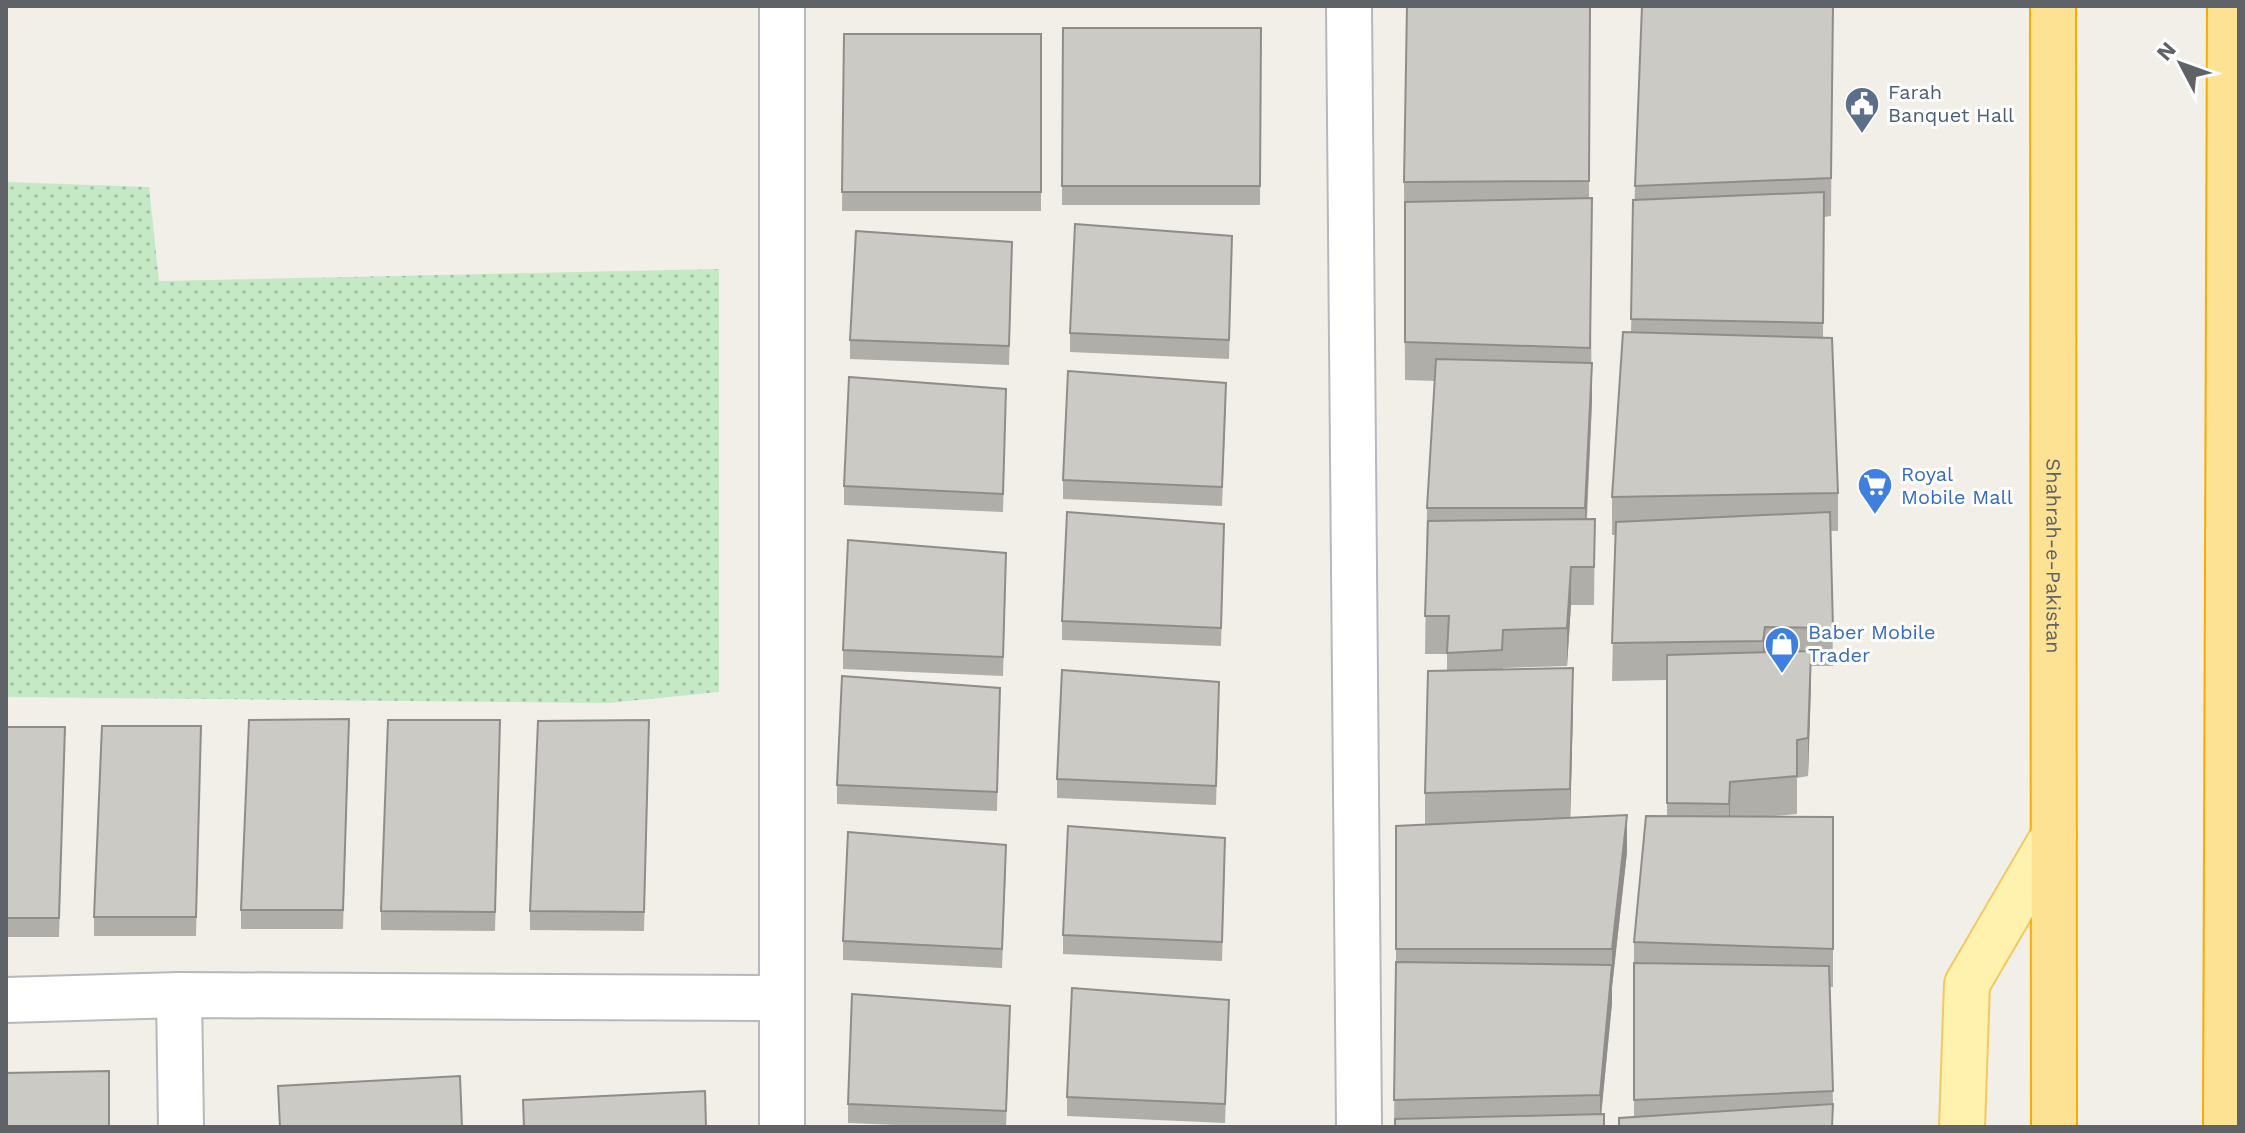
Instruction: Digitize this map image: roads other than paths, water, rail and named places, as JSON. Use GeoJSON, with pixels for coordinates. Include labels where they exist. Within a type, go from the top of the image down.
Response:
{"type":"FeatureCollection","features":[{"type":"Feature","properties":{"kind":"highway","name":"Shahrah-e-Pakistan"},"geometry":{"type":"LineString","coordinates":[[2053,6],[2054,1117]]}},
{"type":"Feature","properties":{"kind":"highway"},"geometry":{"type":"LineString","coordinates":[[2226,1127],[2226,779],[2234,507],[2230,6]]}},
{"type":"Feature","properties":{"kind":"main road"},"geometry":{"type":"LineString","coordinates":[[1962,1127],[1967,984],[2054,835]]}},
{"type":"Feature","properties":{"kind":"street"},"geometry":{"type":"LineString","coordinates":[[782,6],[782,1127]]}},
{"type":"Feature","properties":{"kind":"street"},"geometry":{"type":"LineString","coordinates":[[1349,6],[1359,1127]]}},
{"type":"Feature","properties":{"kind":"street"},"geometry":{"type":"LineString","coordinates":[[6,1000],[179,995],[782,998]]}},
{"type":"Feature","properties":{"kind":"street"},"geometry":{"type":"LineString","coordinates":[[179,995],[181,1127]]}},
{"type":"Feature","properties":{"kind":"place","name":"Farah Banquet Hall"},"geometry":{"type":"Point","coordinates":[1862,135]}},
{"type":"Feature","properties":{"kind":"place","name":"Royal Mobile Mall"},"geometry":{"type":"Point","coordinates":[1875,516]}},
{"type":"Feature","properties":{"kind":"place","name":"Baber Mobile Trader"},"geometry":{"type":"Point","coordinates":[1782,675]}}]}
